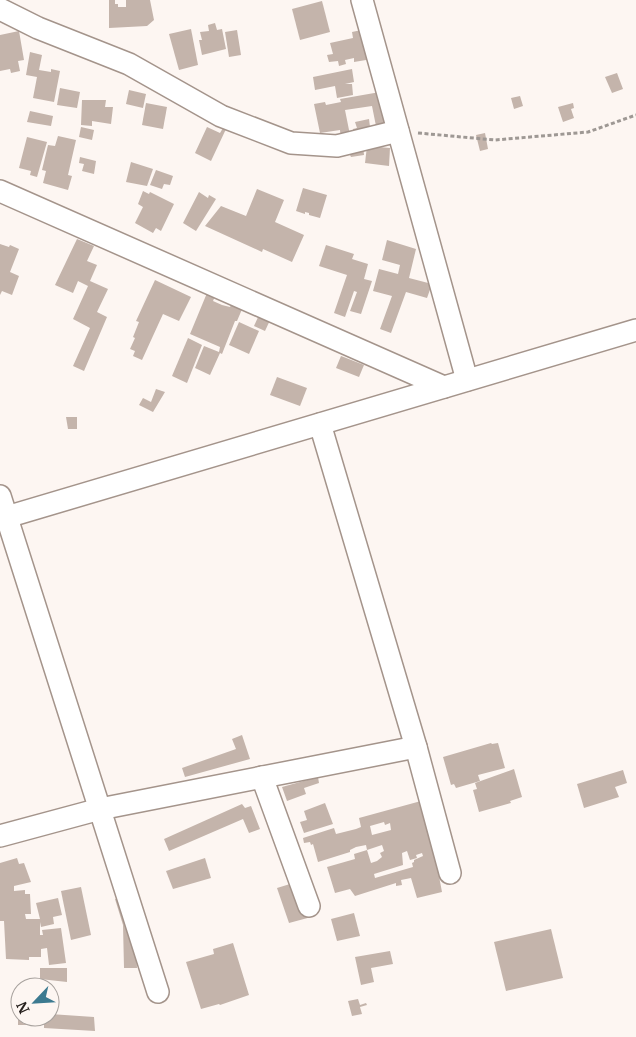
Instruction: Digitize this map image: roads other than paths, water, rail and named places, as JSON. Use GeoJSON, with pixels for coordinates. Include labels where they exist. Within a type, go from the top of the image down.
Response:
{"type":"FeatureCollection","features":[{"type":"Feature","properties":{"kind":"street"},"geometry":{"type":"LineString","coordinates":[[362,0],[468,380]]}},
{"type":"Feature","properties":{"kind":"street"},"geometry":{"type":"LineString","coordinates":[[0,9],[38,28],[129,64],[221,116],[291,143],[337,146],[398,131]]}},
{"type":"Feature","properties":{"kind":"street"},"geometry":{"type":"LineString","coordinates":[[0,190],[444,387]]}},
{"type":"Feature","properties":{"kind":"street"},"geometry":{"type":"LineString","coordinates":[[3,518],[636,330]]}},
{"type":"Feature","properties":{"kind":"street"},"geometry":{"type":"LineString","coordinates":[[320,424],[416,747],[450,873]]}},
{"type":"Feature","properties":{"kind":"street"},"geometry":{"type":"LineString","coordinates":[[0,496],[3,518],[100,809],[158,992]]}},
{"type":"Feature","properties":{"kind":"street"},"geometry":{"type":"LineString","coordinates":[[0,836],[100,809],[416,747]]}},
{"type":"Feature","properties":{"kind":"street"},"geometry":{"type":"LineString","coordinates":[[262,777],[309,906]]}}]}
